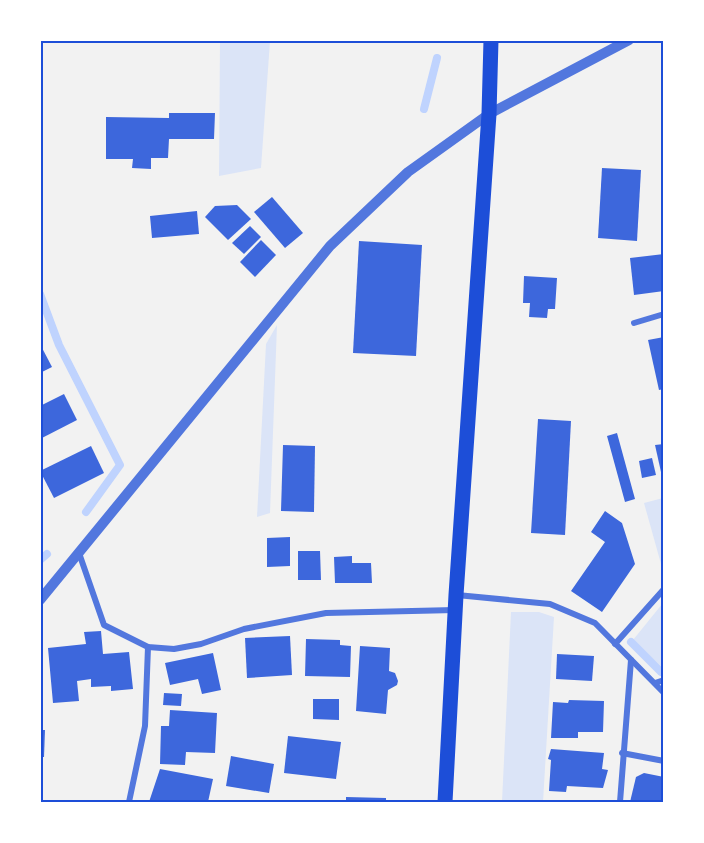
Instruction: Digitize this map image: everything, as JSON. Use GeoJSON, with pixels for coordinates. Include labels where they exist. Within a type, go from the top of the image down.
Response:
{"type":"FeatureCollection","features":[{"type":"Feature","properties":{"kind":"main road"},"geometry":{"type":"LineString","coordinates":[[445,802],[489,114],[491,40]]}},
{"type":"Feature","properties":{"kind":"street"},"geometry":{"type":"LineString","coordinates":[[40,600],[330,246],[408,172],[489,114],[629,40]]}},
{"type":"Feature","properties":{"kind":"street"},"geometry":{"type":"LineString","coordinates":[[634,323],[663,314]]}},
{"type":"Feature","properties":{"kind":"street"},"geometry":{"type":"LineString","coordinates":[[79,553],[104,625],[148,647],[174,649],[201,644],[244,629],[326,613],[456,603],[550,604],[595,623],[663,693]]}},
{"type":"Feature","properties":{"kind":"street"},"geometry":{"type":"LineString","coordinates":[[615,644],[663,589]]}},
{"type":"Feature","properties":{"kind":"street"},"geometry":{"type":"LineString","coordinates":[[129,802],[145,726],[148,647]]}},
{"type":"Feature","properties":{"kind":"street"},"geometry":{"type":"LineString","coordinates":[[620,802],[631,660]]}},
{"type":"Feature","properties":{"kind":"street"},"geometry":{"type":"LineString","coordinates":[[655,683],[663,680]]}},
{"type":"Feature","properties":{"kind":"street"},"geometry":{"type":"LineString","coordinates":[[622,753],[663,761]]}},
{"type":"Feature","properties":{"kind":"shaded area"},"geometry":{"type":"Polygon","coordinates":[[[220,41],[270,41],[261,168],[219,176],[220,41]]]}},
{"type":"Feature","properties":{"kind":"shaded area"},"geometry":{"type":"Polygon","coordinates":[[[277,325],[270,513],[257,517],[266,344],[277,325]]]}},
{"type":"Feature","properties":{"kind":"shaded area"},"geometry":{"type":"Polygon","coordinates":[[[664,498],[663,571],[644,503],[664,498]]]}},
{"type":"Feature","properties":{"kind":"shaded area"},"geometry":{"type":"Polygon","coordinates":[[[663,603],[663,668],[633,640],[663,603]]]}},
{"type":"Feature","properties":{"kind":"shaded area"},"geometry":{"type":"Polygon","coordinates":[[[511,612],[539,612],[554,617],[543,802],[502,802],[511,612]]]}},
{"type":"Feature","properties":{"kind":"building"},"geometry":{"type":"Polygon","coordinates":[[[169,113],[215,113],[214,139],[169,139],[168,158],[151,158],[151,169],[132,168],[133,159],[106,159],[106,117],[169,118],[169,113]]]}},
{"type":"Feature","properties":{"kind":"building"},"geometry":{"type":"Polygon","coordinates":[[[602,168],[641,170],[637,241],[598,238],[602,168]]]}},
{"type":"Feature","properties":{"kind":"building"},"geometry":{"type":"Polygon","coordinates":[[[272,197],[303,233],[285,248],[254,212],[272,197]]]}},
{"type":"Feature","properties":{"kind":"building"},"geometry":{"type":"Polygon","coordinates":[[[237,205],[251,219],[228,240],[205,217],[215,206],[237,205]]]}},
{"type":"Feature","properties":{"kind":"building"},"geometry":{"type":"Polygon","coordinates":[[[197,211],[199,234],[152,238],[150,216],[197,211]]]}},
{"type":"Feature","properties":{"kind":"building"},"geometry":{"type":"Polygon","coordinates":[[[250,226],[261,237],[244,254],[232,243],[250,226]]]}},
{"type":"Feature","properties":{"kind":"building"},"geometry":{"type":"Polygon","coordinates":[[[261,240],[276,255],[255,277],[240,262],[261,240]]]}},
{"type":"Feature","properties":{"kind":"building"},"geometry":{"type":"Polygon","coordinates":[[[359,241],[422,245],[416,356],[353,353],[359,241]]]}},
{"type":"Feature","properties":{"kind":"building"},"geometry":{"type":"Polygon","coordinates":[[[664,254],[664,291],[634,295],[630,258],[664,254]]]}},
{"type":"Feature","properties":{"kind":"building"},"geometry":{"type":"Polygon","coordinates":[[[524,276],[557,278],[555,309],[548,309],[547,318],[529,317],[530,303],[523,303],[524,276]]]}},
{"type":"Feature","properties":{"kind":"building"},"geometry":{"type":"Polygon","coordinates":[[[664,337],[664,389],[659,390],[648,340],[664,337]]]}},
{"type":"Feature","properties":{"kind":"building"},"geometry":{"type":"Polygon","coordinates":[[[40,344],[52,367],[40,373],[40,344]]]}},
{"type":"Feature","properties":{"kind":"building"},"geometry":{"type":"Polygon","coordinates":[[[64,394],[77,420],[40,439],[40,406],[64,394]]]}},
{"type":"Feature","properties":{"kind":"building"},"geometry":{"type":"Polygon","coordinates":[[[538,419],[571,421],[565,535],[531,533],[538,419]]]}},
{"type":"Feature","properties":{"kind":"building"},"geometry":{"type":"Polygon","coordinates":[[[617,433],[635,499],[625,502],[607,436],[617,433]]]}},
{"type":"Feature","properties":{"kind":"building"},"geometry":{"type":"Polygon","coordinates":[[[664,444],[664,472],[661,472],[655,445],[664,444]]]}},
{"type":"Feature","properties":{"kind":"building"},"geometry":{"type":"Polygon","coordinates":[[[283,445],[315,446],[314,512],[281,511],[283,445]]]}},
{"type":"Feature","properties":{"kind":"building"},"geometry":{"type":"Polygon","coordinates":[[[91,446],[104,473],[54,498],[40,471],[91,446]]]}},
{"type":"Feature","properties":{"kind":"building"},"geometry":{"type":"Polygon","coordinates":[[[652,458],[656,475],[642,478],[639,461],[652,458]]]}},
{"type":"Feature","properties":{"kind":"building"},"geometry":{"type":"Polygon","coordinates":[[[605,511],[622,523],[635,564],[602,612],[571,591],[605,542],[591,532],[605,511]]]}},
{"type":"Feature","properties":{"kind":"building"},"geometry":{"type":"Polygon","coordinates":[[[290,537],[290,566],[267,567],[267,538],[290,537]]]}},
{"type":"Feature","properties":{"kind":"building"},"geometry":{"type":"Polygon","coordinates":[[[298,551],[320,551],[321,580],[298,580],[298,551]]]}},
{"type":"Feature","properties":{"kind":"building"},"geometry":{"type":"Polygon","coordinates":[[[352,556],[352,563],[371,563],[372,583],[335,583],[334,557],[352,556]]]}},
{"type":"Feature","properties":{"kind":"building"},"geometry":{"type":"Polygon","coordinates":[[[101,631],[103,654],[129,652],[133,689],[111,691],[111,686],[91,687],[91,679],[77,681],[79,701],[53,703],[48,648],[86,644],[84,632],[101,631]]]}},
{"type":"Feature","properties":{"kind":"building"},"geometry":{"type":"Polygon","coordinates":[[[290,636],[292,675],[247,678],[245,638],[290,636]]]}},
{"type":"Feature","properties":{"kind":"building"},"geometry":{"type":"Polygon","coordinates":[[[306,639],[340,640],[340,645],[351,646],[350,677],[305,676],[306,639]]]}},
{"type":"Feature","properties":{"kind":"building"},"geometry":{"type":"Polygon","coordinates":[[[360,646],[390,648],[389,671],[395,673],[398,681],[397,685],[388,690],[386,714],[356,711],[360,646]]]}},
{"type":"Feature","properties":{"kind":"building"},"geometry":{"type":"Polygon","coordinates":[[[213,653],[221,690],[202,694],[198,679],[170,685],[165,663],[213,653]]]}},
{"type":"Feature","properties":{"kind":"building"},"geometry":{"type":"Polygon","coordinates":[[[557,654],[594,656],[592,681],[556,679],[557,654]]]}},
{"type":"Feature","properties":{"kind":"building"},"geometry":{"type":"Polygon","coordinates":[[[164,693],[182,694],[181,706],[163,705],[164,693]]]}},
{"type":"Feature","properties":{"kind":"building"},"geometry":{"type":"Polygon","coordinates":[[[313,699],[339,699],[339,720],[313,719],[313,699]]]}},
{"type":"Feature","properties":{"kind":"building"},"geometry":{"type":"Polygon","coordinates":[[[569,700],[604,701],[603,732],[578,732],[578,738],[551,738],[553,702],[568,703],[569,700]]]}},
{"type":"Feature","properties":{"kind":"building"},"geometry":{"type":"Polygon","coordinates":[[[170,710],[217,713],[215,753],[186,752],[185,765],[160,764],[161,726],[169,726],[170,710]]]}},
{"type":"Feature","properties":{"kind":"building"},"geometry":{"type":"Polygon","coordinates":[[[40,730],[45,730],[44,757],[40,757],[40,730]]]}},
{"type":"Feature","properties":{"kind":"building"},"geometry":{"type":"Polygon","coordinates":[[[288,736],[341,742],[336,779],[284,773],[288,736]]]}},
{"type":"Feature","properties":{"kind":"building"},"geometry":{"type":"Polygon","coordinates":[[[551,749],[604,753],[602,769],[608,770],[603,788],[567,786],[566,792],[549,791],[551,760],[548,759],[551,749]]]}},
{"type":"Feature","properties":{"kind":"building"},"geometry":{"type":"Polygon","coordinates":[[[231,756],[274,764],[269,793],[226,786],[231,756]]]}},
{"type":"Feature","properties":{"kind":"building"},"geometry":{"type":"Polygon","coordinates":[[[160,769],[213,779],[208,802],[149,802],[160,769]]]}},
{"type":"Feature","properties":{"kind":"building"},"geometry":{"type":"Polygon","coordinates":[[[644,773],[664,777],[664,802],[630,802],[636,777],[644,773]]]}},
{"type":"Feature","properties":{"kind":"building"},"geometry":{"type":"Polygon","coordinates":[[[346,797],[386,798],[386,802],[346,802],[346,797]]]}},
{"type":"Feature","properties":{"kind":"waterway"},"geometry":{"type":"LineString","coordinates":[[424,109],[437,58]]}},
{"type":"Feature","properties":{"kind":"waterway"},"geometry":{"type":"LineString","coordinates":[[40,294],[59,345],[120,465],[86,512]]}},
{"type":"Feature","properties":{"kind":"waterway"},"geometry":{"type":"LineString","coordinates":[[40,560],[47,554]]}},
{"type":"Feature","properties":{"kind":"waterway"},"geometry":{"type":"LineString","coordinates":[[631,642],[661,672]]}}]}
